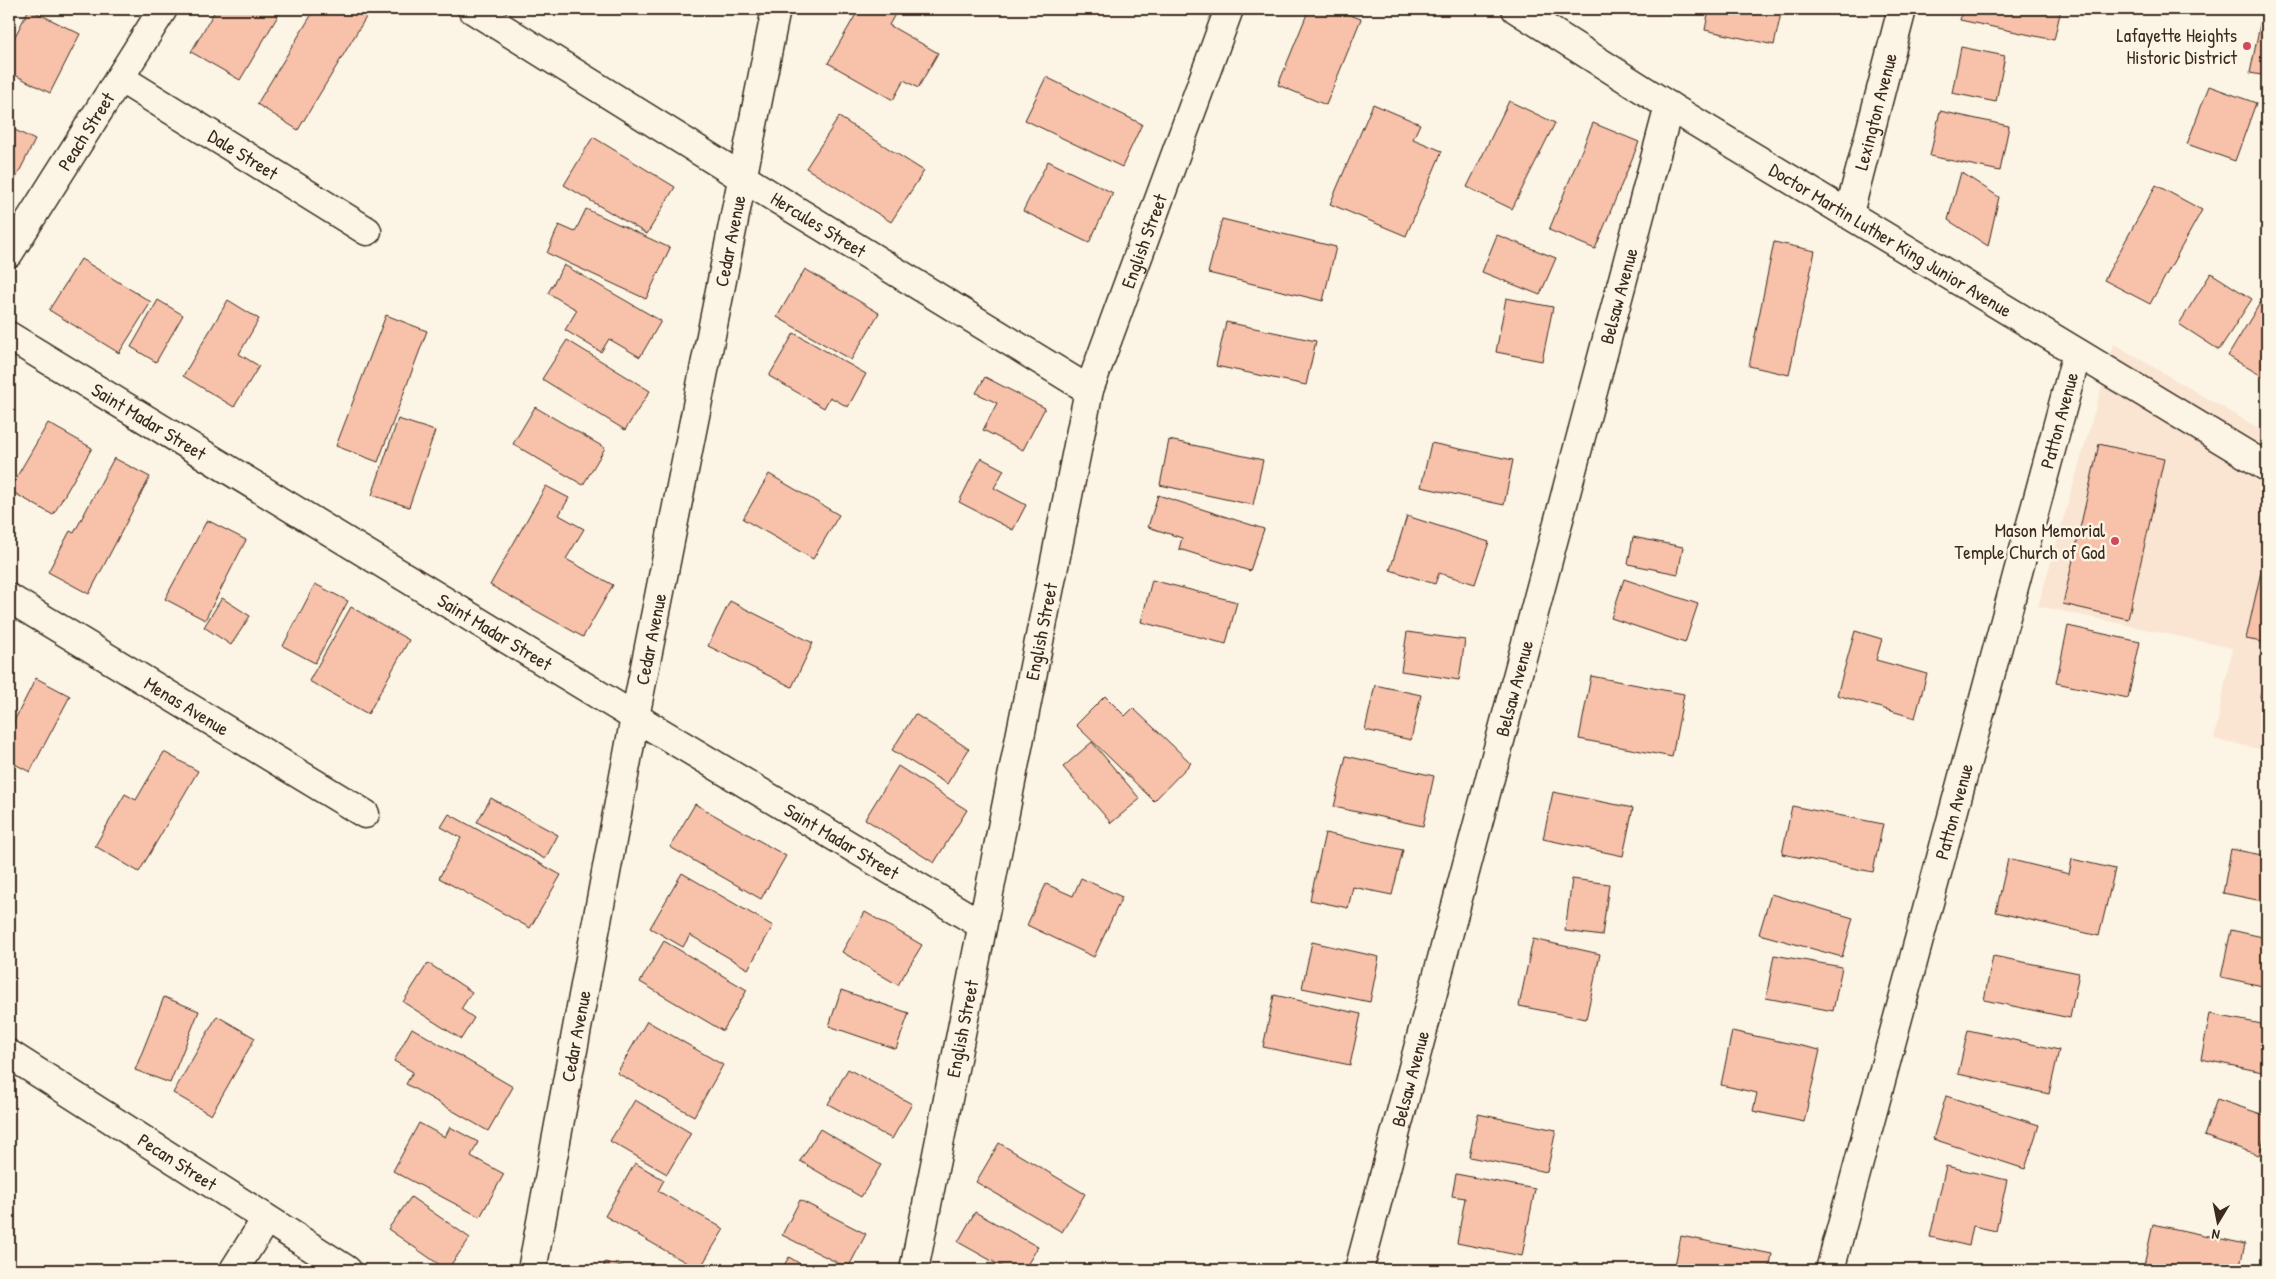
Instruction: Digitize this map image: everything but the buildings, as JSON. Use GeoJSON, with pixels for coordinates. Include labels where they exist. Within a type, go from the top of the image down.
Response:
{"type":"FeatureCollection","features":[{"type":"Feature","properties":{"kind":"street","name":"Peach Street"},"geometry":{"type":"LineString","coordinates":[[9,253],[163,9]]}},
{"type":"Feature","properties":{"kind":"street","name":"Hercules Street"},"geometry":{"type":"LineString","coordinates":[[472,9],[1089,390]]}},
{"type":"Feature","properties":{"kind":"street","name":"Cedar Avenue"},"geometry":{"type":"LineString","coordinates":[[532,1270],[635,717],[776,9]]}},
{"type":"Feature","properties":{"kind":"street","name":"English Street"},"geometry":{"type":"LineString","coordinates":[[914,1270],[1089,390],[1229,9]]}},
{"type":"Feature","properties":{"kind":"street","name":"Doctor Martin Luther King Junior Avenue"},"geometry":{"type":"LineString","coordinates":[[1516,9],[1668,106],[1849,213],[2267,467]]}},
{"type":"Feature","properties":{"kind":"street","name":"Lexington Avenue"},"geometry":{"type":"LineString","coordinates":[[1849,213],[1902,9]]}},
{"type":"Feature","properties":{"kind":"street","name":"Dale Street"},"geometry":{"type":"LineString","coordinates":[[120,78],[367,231]]}},
{"type":"Feature","properties":{"kind":"street","name":"Belsaw Avenue"},"geometry":{"type":"LineString","coordinates":[[1359,1270],[1668,106]]}},
{"type":"Feature","properties":{"kind":"street","name":"Saint Madar Street"},"geometry":{"type":"LineString","coordinates":[[9,336],[635,717],[982,925]]}},
{"type":"Feature","properties":{"kind":"street","name":"Patton Avenue"},"geometry":{"type":"LineString","coordinates":[[1830,1270],[2077,353]]}},
{"type":"Feature","properties":{"kind":"street","name":"Menas Avenue"},"geometry":{"type":"LineString","coordinates":[[9,598],[364,814]]}},
{"type":"Feature","properties":{"kind":"street","name":"Pecan Street"},"geometry":{"type":"LineString","coordinates":[[9,1054],[347,1270]]}},
{"type":"Feature","properties":{"kind":"street"},"geometry":{"type":"LineString","coordinates":[[234,1270],[266,1219]]}},
{"type":"Feature","properties":{"kind":"shaded area"},"geometry":{"type":"Polygon","coordinates":[[[2114,344],[2267,433],[2267,751],[2214,739],[2232,648],[2038,606],[2114,344]]]}},
{"type":"Feature","properties":{"kind":"place","name":"Lafayette Heights Historic District"},"geometry":{"type":"Point","coordinates":[2247,46]}},
{"type":"Feature","properties":{"kind":"place","name":"Mason Memorial Temple Church of God"},"geometry":{"type":"Point","coordinates":[2115,541]}}]}
